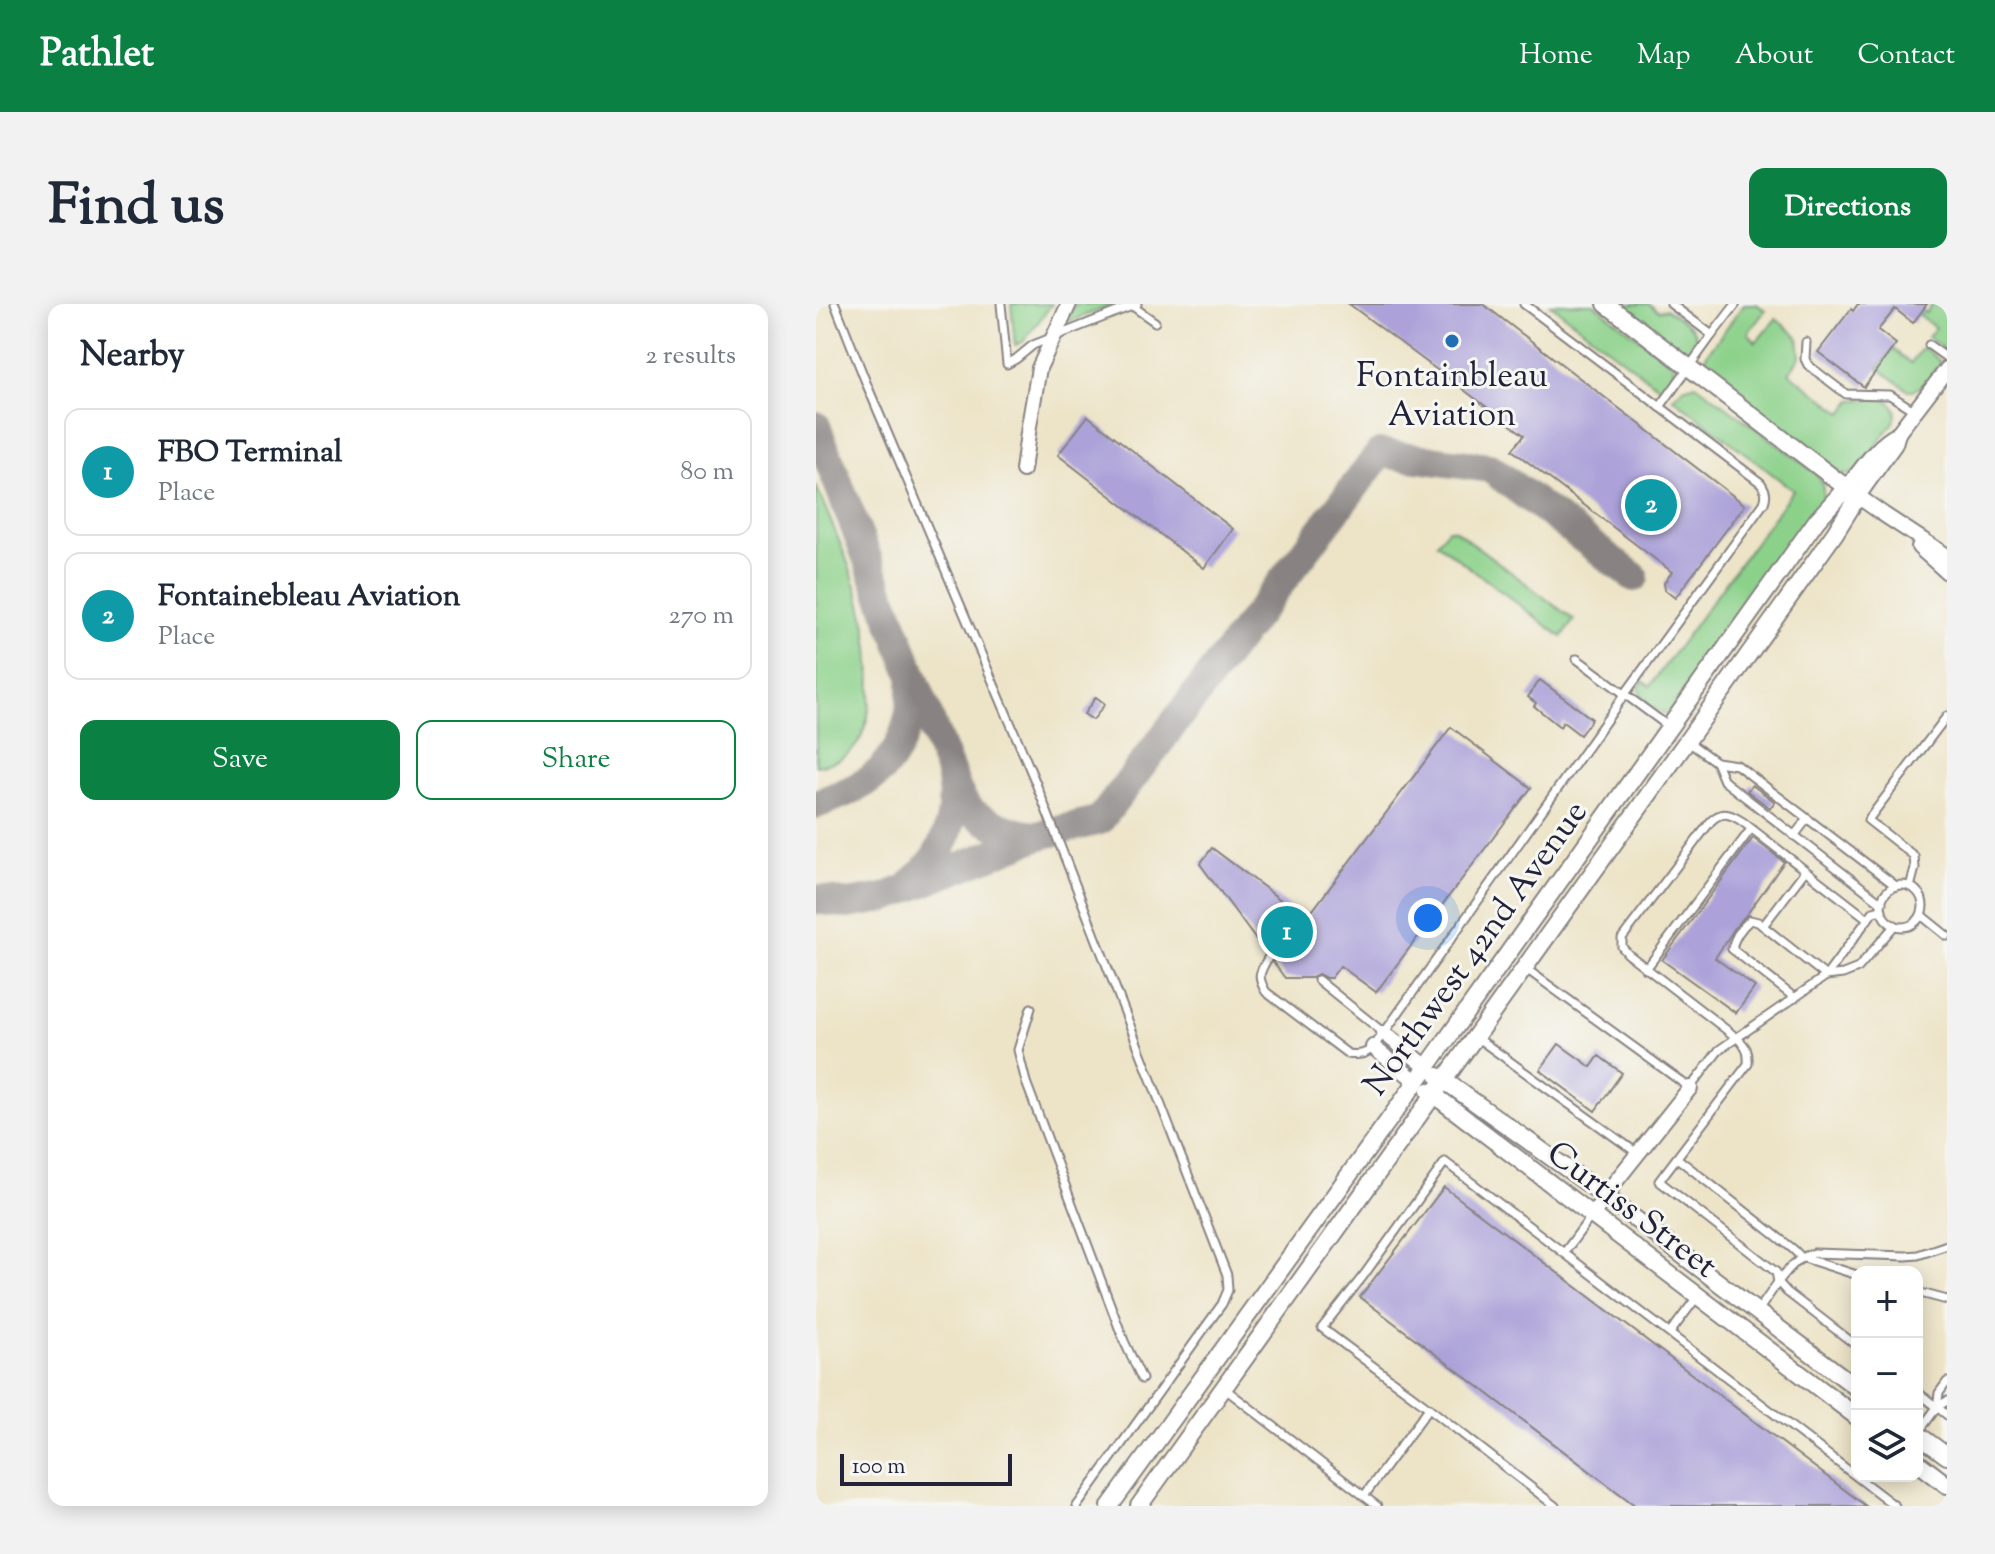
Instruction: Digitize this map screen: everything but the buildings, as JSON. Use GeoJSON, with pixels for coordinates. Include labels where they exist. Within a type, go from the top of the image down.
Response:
{"type":"FeatureCollection","features":[{"type":"Feature","properties":{"kind":"street"},"geometry":{"type":"LineString","coordinates":[[1023,470],[1039,368],[1069,304]]}},
{"type":"Feature","properties":{"kind":"street"},"geometry":{"type":"LineString","coordinates":[[1606,304],[1852,492],[1947,556]]}},
{"type":"Feature","properties":{"kind":"street","name":"Northwest 42nd Avenue"},"geometry":{"type":"LineString","coordinates":[[1139,1506],[1835,533],[1852,492],[1877,450],[1898,433],[1947,369]]}},
{"type":"Feature","properties":{"kind":"street","name":"Northwest 42nd Avenue"},"geometry":{"type":"LineString","coordinates":[[1110,1506],[1817,520],[1852,492]]}},
{"type":"Feature","properties":{"kind":"street"},"geometry":{"type":"LineString","coordinates":[[1883,514],[1947,572]]}},
{"type":"Feature","properties":{"kind":"street"},"geometry":{"type":"LineString","coordinates":[[1668,726],[1687,741]]}},
{"type":"Feature","properties":{"kind":"street","name":"Curtiss Street"},"geometry":{"type":"LineString","coordinates":[[1384,1033],[1851,1383]]}},
{"type":"Feature","properties":{"kind":"street","name":"Curtiss Street"},"geometry":{"type":"LineString","coordinates":[[1373,1047],[1851,1412]]}},
{"type":"Feature","properties":{"kind":"street"},"geometry":{"type":"LineString","coordinates":[[1593,1214],[1690,1088]]}},
{"type":"Feature","properties":{"kind":"street"},"geometry":{"type":"LineString","coordinates":[[1205,1374],[1224,1388]]}},
{"type":"Feature","properties":{"kind":"street"},"geometry":{"type":"LineString","coordinates":[[1923,1438],[1947,1456]]}},
{"type":"Feature","properties":{"kind":"street"},"geometry":{"type":"LineString","coordinates":[[1923,1467],[1947,1485]]}},
{"type":"Feature","properties":{"kind":"lane"},"geometry":{"type":"LineString","coordinates":[[835,304],[1035,781],[1227,1275],[1228,1290],[1222,1304],[1077,1506]]}},
{"type":"Feature","properties":{"kind":"lane"},"geometry":{"type":"LineString","coordinates":[[1001,304],[1007,364],[1033,345],[1133,305],[1155,322]]}},
{"type":"Feature","properties":{"kind":"lane"},"geometry":{"type":"LineString","coordinates":[[1268,958],[1260,971],[1260,982],[1266,992],[1348,1054],[1359,1056],[1369,1052],[1764,503],[1766,490],[1761,483],[1524,304]]}},
{"type":"Feature","properties":{"kind":"lane"},"geometry":{"type":"LineString","coordinates":[[1671,304],[1712,335]]}},
{"type":"Feature","properties":{"kind":"lane"},"geometry":{"type":"LineString","coordinates":[[1660,407],[1736,304]]}},
{"type":"Feature","properties":{"kind":"lane"},"geometry":{"type":"LineString","coordinates":[[1806,342],[1805,359],[1808,365],[1846,394],[1890,395],[1915,411]]}},
{"type":"Feature","properties":{"kind":"lane"},"geometry":{"type":"LineString","coordinates":[[1929,345],[1947,358]]}},
{"type":"Feature","properties":{"kind":"lane"},"geometry":{"type":"LineString","coordinates":[[1577,659],[1668,726]]}},
{"type":"Feature","properties":{"kind":"lane"},"geometry":{"type":"LineString","coordinates":[[1910,887],[1915,868],[1914,856],[1868,820],[1947,716]]}},
{"type":"Feature","properties":{"kind":"lane"},"geometry":{"type":"LineString","coordinates":[[1687,741],[1716,762],[1737,765],[1896,886],[1910,887],[1920,895],[1923,902],[1921,915],[1913,923],[1895,925],[1885,916],[1882,906],[1886,892],[1896,886]]}},
{"type":"Feature","properties":{"kind":"lane"},"geometry":{"type":"LineString","coordinates":[[1716,762],[1724,781],[1882,906]]}},
{"type":"Feature","properties":{"kind":"lane"},"geometry":{"type":"LineString","coordinates":[[1851,1341],[1787,1292],[1778,1282],[1776,1272],[1659,1181],[1748,1064],[1749,1053],[1737,1038],[1628,954],[1622,947],[1622,938],[1717,816],[1724,814],[1732,815],[1868,919]]}},
{"type":"Feature","properties":{"kind":"lane"},"geometry":{"type":"LineString","coordinates":[[1794,836],[1807,819]]}},
{"type":"Feature","properties":{"kind":"lane"},"geometry":{"type":"LineString","coordinates":[[1646,969],[1751,829]]}},
{"type":"Feature","properties":{"kind":"lane"},"geometry":{"type":"LineString","coordinates":[[1763,926],[1805,871]]}},
{"type":"Feature","properties":{"kind":"lane"},"geometry":{"type":"LineString","coordinates":[[1524,967],[1690,1088],[1719,1050],[1826,976],[1873,912],[1882,906]]}},
{"type":"Feature","properties":{"kind":"lane"},"geometry":{"type":"LineString","coordinates":[[1921,915],[1947,936]]}},
{"type":"Feature","properties":{"kind":"lane"},"geometry":{"type":"LineString","coordinates":[[1795,998],[1732,949],[1742,927],[1750,920],[1758,922],[1826,976],[1858,968],[1895,925]]}},
{"type":"Feature","properties":{"kind":"lane"},"geometry":{"type":"LineString","coordinates":[[1318,980],[1384,1033]]}},
{"type":"Feature","properties":{"kind":"lane"},"geometry":{"type":"LineString","coordinates":[[1031,1008],[1018,1050],[1026,1082],[1124,1341],[1142,1379]]}},
{"type":"Feature","properties":{"kind":"lane"},"geometry":{"type":"LineString","coordinates":[[1476,1037],[1637,1153]]}},
{"type":"Feature","properties":{"kind":"lane"},"geometry":{"type":"LineString","coordinates":[[1677,1158],[1801,1257],[1851,1273]]}},
{"type":"Feature","properties":{"kind":"lane"},"geometry":{"type":"LineString","coordinates":[[1555,1506],[1322,1328],[1445,1162],[1895,1506]]}},
{"type":"Feature","properties":{"kind":"lane"},"geometry":{"type":"LineString","coordinates":[[1564,1253],[1593,1214]]}},
{"type":"Feature","properties":{"kind":"lane"},"geometry":{"type":"LineString","coordinates":[[1757,1312],[1801,1257],[1819,1252],[1918,1255],[1947,1245]]}},
{"type":"Feature","properties":{"kind":"lane"},"geometry":{"type":"LineString","coordinates":[[1923,1294],[1947,1300]]}},
{"type":"Feature","properties":{"kind":"lane"},"geometry":{"type":"LineString","coordinates":[[1670,1333],[1699,1295]]}},
{"type":"Feature","properties":{"kind":"lane"},"geometry":{"type":"LineString","coordinates":[[1937,1407],[1939,1393],[1947,1382]]}},
{"type":"Feature","properties":{"kind":"lane"},"geometry":{"type":"LineString","coordinates":[[1224,1388],[1377,1506]]}},
{"type":"Feature","properties":{"kind":"lane"},"geometry":{"type":"LineString","coordinates":[[1923,1396],[1947,1415]]}},
{"type":"Feature","properties":{"kind":"lane"},"geometry":{"type":"LineString","coordinates":[[1923,1426],[1937,1407],[1947,1401]]}},
{"type":"Feature","properties":{"kind":"lane"},"geometry":{"type":"LineString","coordinates":[[1364,1496],[1429,1408]]}},
{"type":"Feature","properties":{"kind":"green space"},"geometry":{"type":"Polygon","coordinates":[[[1011,304],[1052,304],[1023,342],[1015,345],[1011,304]]]}},
{"type":"Feature","properties":{"kind":"green space"},"geometry":{"type":"Polygon","coordinates":[[[1075,304],[1116,304],[1065,323],[1075,304]]]}},
{"type":"Feature","properties":{"kind":"green space"},"geometry":{"type":"Polygon","coordinates":[[[1550,304],[1594,304],[1672,363],[1672,378],[1664,391],[1550,304]]]}},
{"type":"Feature","properties":{"kind":"green space"},"geometry":{"type":"Polygon","coordinates":[[[1617,304],[1649,304],[1658,311],[1666,309],[1690,327],[1696,338],[1695,344],[1690,351],[1682,352],[1617,304]]]}},
{"type":"Feature","properties":{"kind":"green space"},"geometry":{"type":"Polygon","coordinates":[[[1744,304],[1757,304],[1765,311],[1748,333],[1756,342],[1776,319],[1798,337],[1800,357],[1789,373],[1843,413],[1852,400],[1883,400],[1894,406],[1894,422],[1857,470],[1848,475],[1839,473],[1708,374],[1705,357],[1744,304]]]}},
{"type":"Feature","properties":{"kind":"green space"},"geometry":{"type":"Polygon","coordinates":[[[1933,304],[1947,304],[1947,352],[1928,337],[1935,328],[1919,315],[1922,311],[1926,313],[1933,304]]]}},
{"type":"Feature","properties":{"kind":"green space"},"geometry":{"type":"Polygon","coordinates":[[[1923,347],[1941,362],[1919,388],[1908,390],[1878,368],[1893,349],[1911,363],[1923,347]]]}},
{"type":"Feature","properties":{"kind":"green space"},"geometry":{"type":"Polygon","coordinates":[[[1696,384],[1813,471],[1821,482],[1823,494],[1821,502],[1667,714],[1649,704],[1642,697],[1639,687],[1643,681],[1650,686],[1793,490],[1673,398],[1683,388],[1696,384]]]}},
{"type":"Feature","properties":{"kind":"green space"},"geometry":{"type":"Polygon","coordinates":[[[816,486],[859,596],[869,650],[870,691],[869,711],[858,743],[840,759],[816,766],[816,486]]]}},
{"type":"Feature","properties":{"kind":"green space"},"geometry":{"type":"Polygon","coordinates":[[[1448,529],[1455,530],[1574,620],[1562,637],[1437,543],[1448,529]]]}},
{"type":"Feature","properties":{"kind":"taxiway"},"geometry":{"type":"LineString","coordinates":[[816,426],[960,797],[973,813],[990,823],[1037,836]]}},
{"type":"Feature","properties":{"kind":"taxiway"},"geometry":{"type":"LineString","coordinates":[[816,899],[848,904],[884,898],[1037,836],[1100,820],[1380,453],[1490,468],[1634,577]]}},
{"type":"Feature","properties":{"kind":"taxiway"},"geometry":{"type":"LineString","coordinates":[[816,804],[863,784],[889,762],[907,726],[912,685]]}},
{"type":"Feature","properties":{"kind":"taxiway"},"geometry":{"type":"LineString","coordinates":[[913,882],[933,861],[946,836],[952,808],[951,778]]}},
{"type":"Feature","properties":{"kind":"place","name":"Fontainbleau Aviation"},"geometry":{"type":"Point","coordinates":[1452,341]}},
{"type":"Feature","properties":{"kind":"place","name":"Fontainebleau Aviation"},"geometry":{"type":"Point","coordinates":[1651,505]}},
{"type":"Feature","properties":{"kind":"place","name":"FBO Terminal"},"geometry":{"type":"Point","coordinates":[1287,932]}}]}
